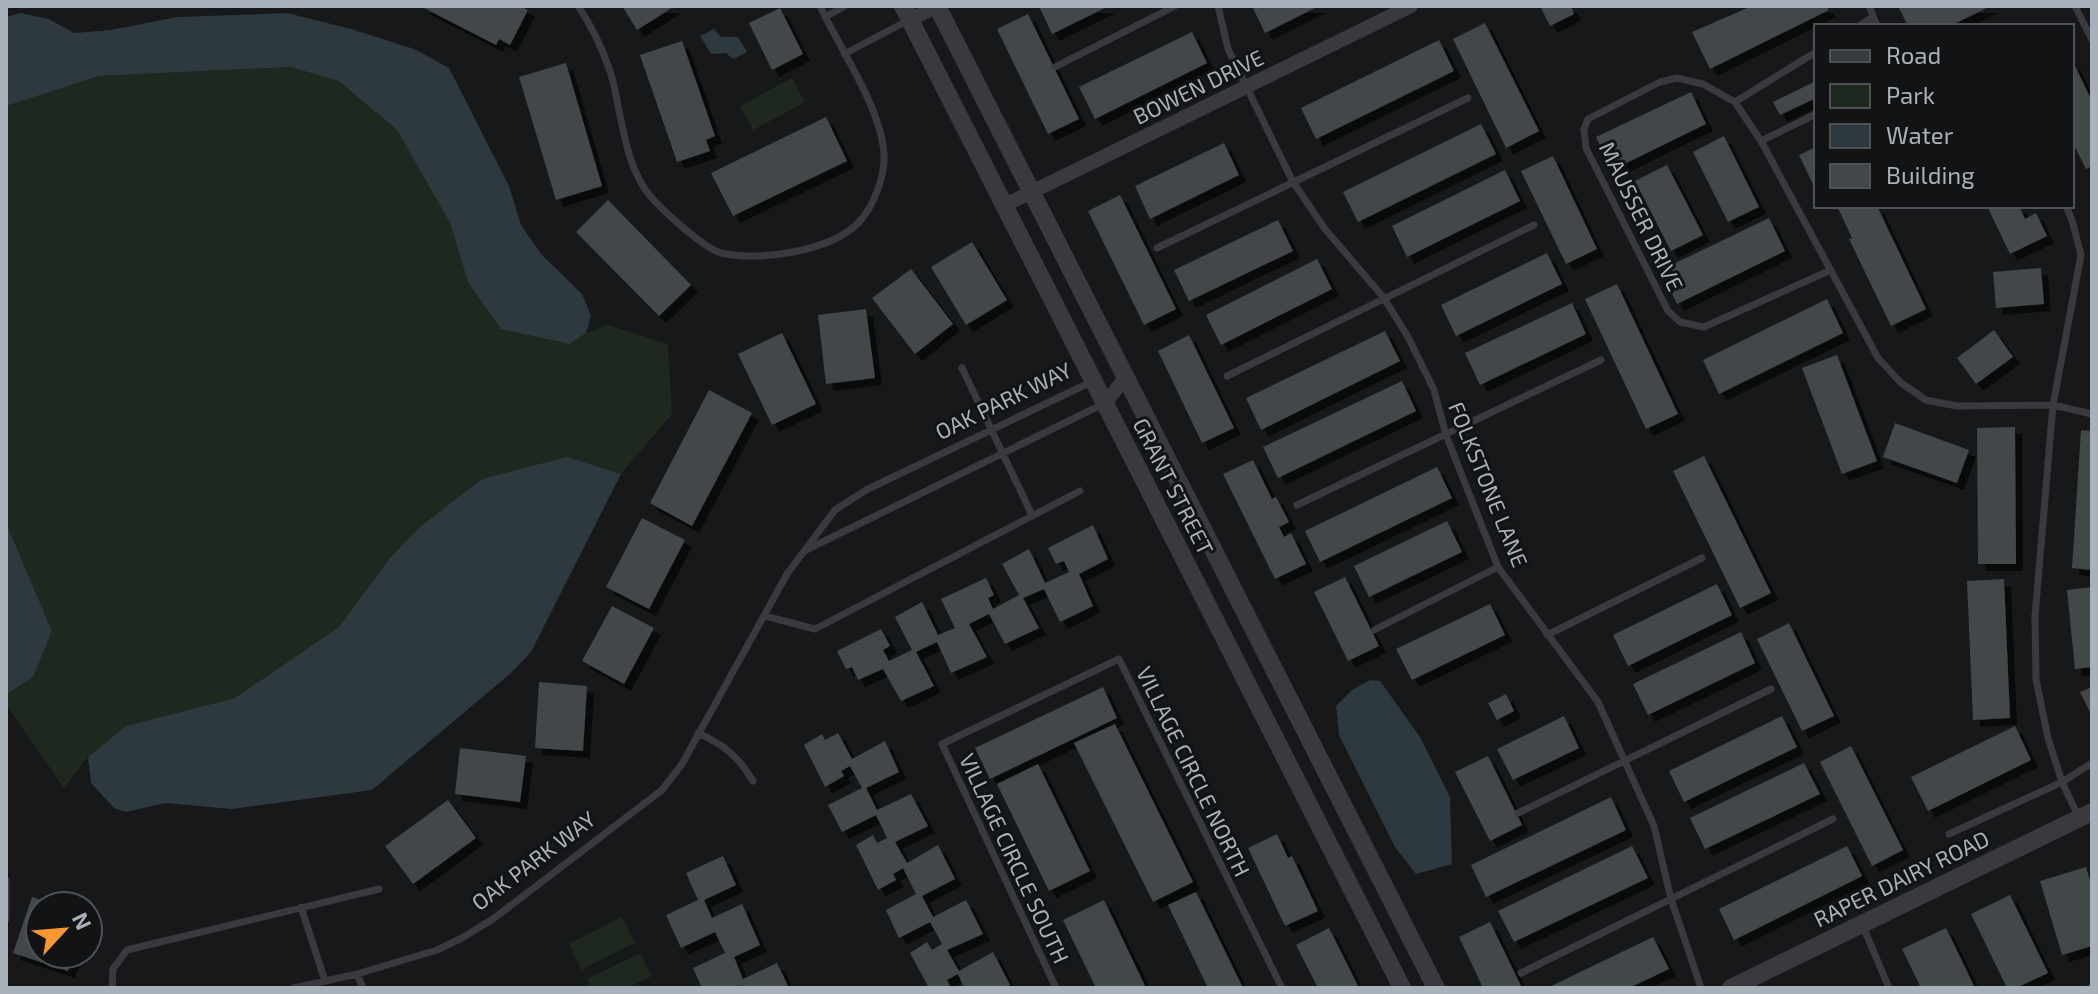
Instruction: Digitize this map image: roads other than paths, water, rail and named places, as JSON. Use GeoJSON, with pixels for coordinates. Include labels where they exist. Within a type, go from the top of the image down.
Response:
{"type":"FeatureCollection","features":[{"type":"Feature","properties":{"kind":"street"},"geometry":{"type":"LineString","coordinates":[[906,13],[937,6]]}},
{"type":"Feature","properties":{"kind":"street","name":"GRANT STREET"},"geometry":{"type":"LineString","coordinates":[[937,6],[1436,988]]}},
{"type":"Feature","properties":{"kind":"street","name":"BOWEN DRIVE"},"geometry":{"type":"LineString","coordinates":[[1005,205],[1411,6]]}},
{"type":"Feature","properties":{"kind":"street","name":"GRANT STREET"},"geometry":{"type":"LineString","coordinates":[[906,13],[1402,988]]}},
{"type":"Feature","properties":{"kind":"street","name":"OAK PARK WAY"},"geometry":{"type":"LineString","coordinates":[[1094,381],[1126,377]]}},
{"type":"Feature","properties":{"kind":"street","name":"OAK PARK WAY"},"geometry":{"type":"LineString","coordinates":[[1105,403],[1126,377]]}},
{"type":"Feature","properties":{"kind":"street","name":"RAPER DAIRY ROAD"},"geometry":{"type":"LineString","coordinates":[[1731,988],[2089,813]]}},
{"type":"Feature","properties":{"kind":"lane"},"geometry":{"type":"LineString","coordinates":[[578,6],[592,25],[610,72],[629,155],[649,195],[683,228],[719,253],[761,256],[829,242],[859,222],[876,195],[884,158],[880,125],[820,6]]}},
{"type":"Feature","properties":{"kind":"lane"},"geometry":{"type":"LineString","coordinates":[[825,17],[845,6]]}},
{"type":"Feature","properties":{"kind":"lane"},"geometry":{"type":"LineString","coordinates":[[1055,67],[1175,6]]}},
{"type":"Feature","properties":{"kind":"lane","name":"FOLKSTONE LANE"},"geometry":{"type":"LineString","coordinates":[[1218,6],[1228,49],[1293,182],[1325,229],[1384,298],[1408,337],[1434,390],[1446,435],[1498,567],[1598,702],[1654,826],[1671,899],[1701,988]]}},
{"type":"Feature","properties":{"kind":"lane"},"geometry":{"type":"LineString","coordinates":[[1869,6],[1876,24]]}},
{"type":"Feature","properties":{"kind":"lane"},"geometry":{"type":"LineString","coordinates":[[2075,6],[2092,40]]}},
{"type":"Feature","properties":{"kind":"lane"},"geometry":{"type":"LineString","coordinates":[[844,54],[906,13]]}},
{"type":"Feature","properties":{"kind":"lane"},"geometry":{"type":"LineString","coordinates":[[1862,24],[1873,17]]}},
{"type":"Feature","properties":{"kind":"lane"},"geometry":{"type":"LineString","coordinates":[[1735,102],[1814,53]]}},
{"type":"Feature","properties":{"kind":"lane","name":"MAUSSER DRIVE"},"geometry":{"type":"LineString","coordinates":[[1831,270],[1704,327],[1680,322],[1668,311],[1586,148],[1584,129],[1588,119],[1660,82],[1677,78],[1703,84],[1735,102],[1761,141],[1831,270],[1878,358],[1900,382],[1926,400],[1957,406],[2053,405],[2092,414]]}},
{"type":"Feature","properties":{"kind":"lane"},"geometry":{"type":"LineString","coordinates":[[1157,248],[1468,98]]}},
{"type":"Feature","properties":{"kind":"lane"},"geometry":{"type":"LineString","coordinates":[[1761,141],[1814,115]]}},
{"type":"Feature","properties":{"kind":"lane"},"geometry":{"type":"LineString","coordinates":[[2067,208],[2081,255],[2053,405],[2035,616],[2036,680],[2048,738],[2062,782],[2089,813]]}},
{"type":"Feature","properties":{"kind":"lane"},"geometry":{"type":"LineString","coordinates":[[1227,376],[1534,225]]}},
{"type":"Feature","properties":{"kind":"lane"},"geometry":{"type":"LineString","coordinates":[[1297,505],[1601,360]]}},
{"type":"Feature","properties":{"kind":"lane"},"geometry":{"type":"LineString","coordinates":[[962,368],[1032,515]]}},
{"type":"Feature","properties":{"kind":"lane","name":"OAK PARK WAY"},"geometry":{"type":"LineString","coordinates":[[294,988],[357,974],[437,950],[493,919],[662,790],[682,764],[787,574],[835,510],[866,490],[1094,381]]}},
{"type":"Feature","properties":{"kind":"lane","name":"OAK PARK WAY"},"geometry":{"type":"LineString","coordinates":[[804,551],[1105,403]]}},
{"type":"Feature","properties":{"kind":"lane"},"geometry":{"type":"LineString","coordinates":[[765,616],[815,629],[1080,491]]}},
{"type":"Feature","properties":{"kind":"lane"},"geometry":{"type":"LineString","coordinates":[[1547,635],[1702,558]]}},
{"type":"Feature","properties":{"kind":"lane"},"geometry":{"type":"LineString","coordinates":[[1374,630],[1498,567]]}},
{"type":"Feature","properties":{"kind":"lane","name":"VILLAGE CIRCLE NORTH"},"geometry":{"type":"LineString","coordinates":[[942,744],[1119,659],[1282,988]]}},
{"type":"Feature","properties":{"kind":"lane"},"geometry":{"type":"LineString","coordinates":[[1518,813],[1771,689]]}},
{"type":"Feature","properties":{"kind":"lane"},"geometry":{"type":"LineString","coordinates":[[698,733],[719,742],[737,757],[753,781]]}},
{"type":"Feature","properties":{"kind":"lane","name":"VILLAGE CIRCLE SOUTH"},"geometry":{"type":"LineString","coordinates":[[942,744],[1056,988]]}},
{"type":"Feature","properties":{"kind":"lane"},"geometry":{"type":"LineString","coordinates":[[1949,834],[2062,782],[2092,763]]}},
{"type":"Feature","properties":{"kind":"lane"},"geometry":{"type":"LineString","coordinates":[[1521,973],[1833,819]]}},
{"type":"Feature","properties":{"kind":"lane"},"geometry":{"type":"LineString","coordinates":[[6,880],[6,919]]}},
{"type":"Feature","properties":{"kind":"lane"},"geometry":{"type":"LineString","coordinates":[[112,988],[113,969],[127,950],[379,889]]}},
{"type":"Feature","properties":{"kind":"lane"},"geometry":{"type":"LineString","coordinates":[[301,907],[325,981]]}},
{"type":"Feature","properties":{"kind":"lane"},"geometry":{"type":"LineString","coordinates":[[1862,924],[1889,988]]}},
{"type":"Feature","properties":{"kind":"lane"},"geometry":{"type":"LineString","coordinates":[[357,974],[363,988]]}},
{"type":"Feature","properties":{"kind":"water"},"geometry":{"type":"Polygon","coordinates":[[[21,13],[49,19],[74,33],[111,30],[177,17],[287,13],[414,49],[449,68],[509,186],[521,225],[541,254],[582,294],[591,316],[586,333],[570,344],[501,329],[468,282],[450,223],[397,130],[339,81],[290,67],[99,76],[6,106],[6,17],[21,13]]]}},
{"type":"Feature","properties":{"kind":"water"},"geometry":{"type":"Polygon","coordinates":[[[714,29],[721,37],[738,37],[747,52],[733,59],[726,53],[711,54],[700,36],[714,29]]]}},
{"type":"Feature","properties":{"kind":"water"},"geometry":{"type":"Polygon","coordinates":[[[567,457],[621,474],[531,652],[511,673],[372,790],[232,809],[166,803],[126,812],[114,808],[91,783],[88,757],[126,726],[235,698],[339,627],[389,559],[420,527],[482,479],[567,457]]]}},
{"type":"Feature","properties":{"kind":"water"},"geometry":{"type":"Polygon","coordinates":[[[6,523],[52,631],[33,677],[6,695],[6,523]]]}},
{"type":"Feature","properties":{"kind":"water"},"geometry":{"type":"Polygon","coordinates":[[[1370,680],[1380,681],[1420,737],[1450,797],[1452,864],[1416,874],[1395,847],[1339,735],[1336,706],[1352,690],[1370,680]]]}}]}
